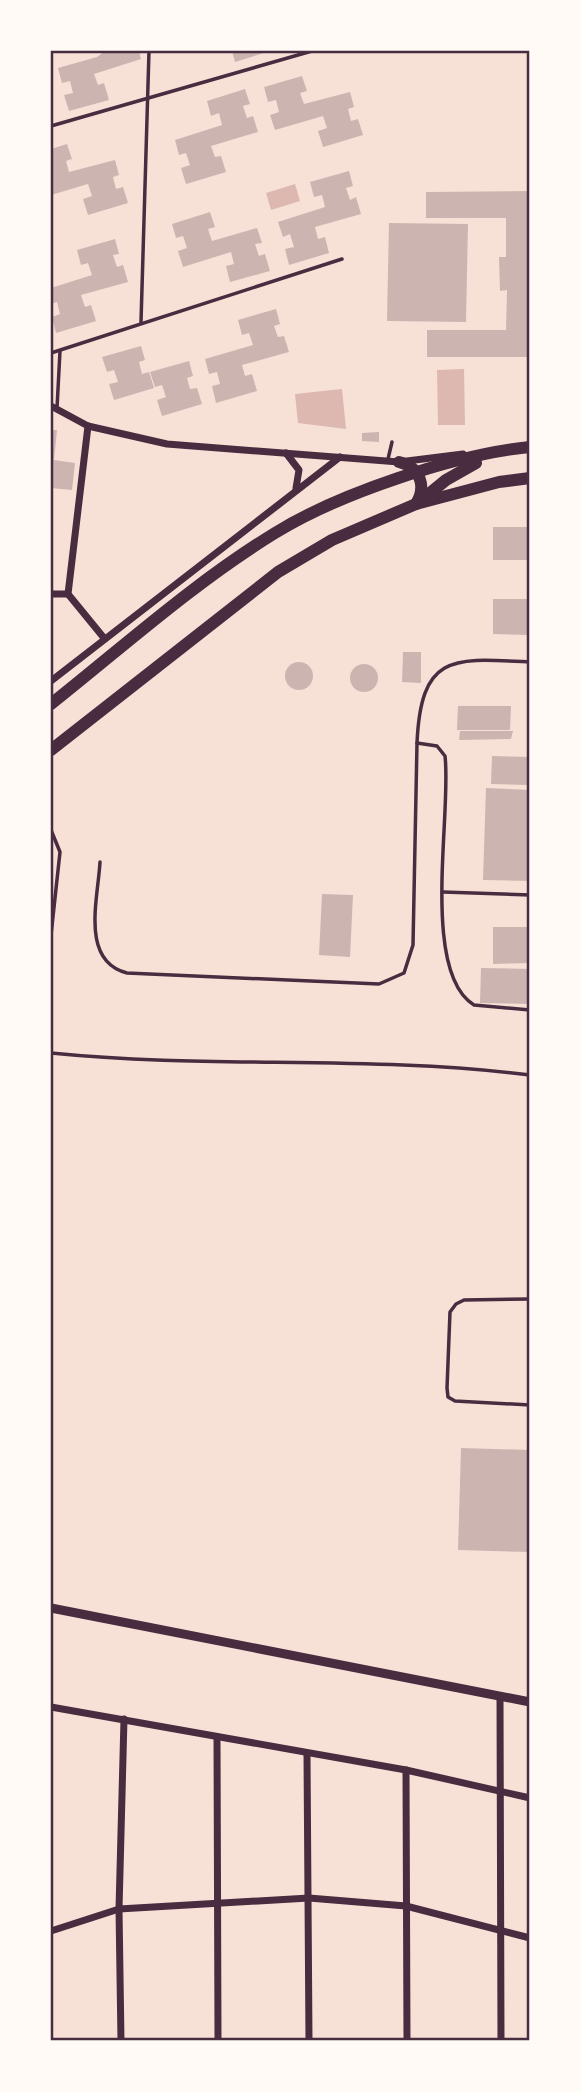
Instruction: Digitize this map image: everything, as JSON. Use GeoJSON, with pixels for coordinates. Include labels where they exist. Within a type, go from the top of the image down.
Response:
{"type":"FeatureCollection","features":[{"type":"Feature","properties":{"kind":"highway"},"geometry":{"type":"LineString","coordinates":[[51,704],[229,564],[276,532],[387,482],[498,450],[527,447]]}},
{"type":"Feature","properties":{"kind":"highway"},"geometry":{"type":"LineString","coordinates":[[416,504],[462,470],[527,447]]}},
{"type":"Feature","properties":{"kind":"highway"},"geometry":{"type":"LineString","coordinates":[[393,462],[408,464],[418,473],[422,485],[416,504]]}},
{"type":"Feature","properties":{"kind":"highway"},"geometry":{"type":"LineString","coordinates":[[51,750],[278,572],[332,540],[416,504],[499,482],[530,478]]}},
{"type":"Feature","properties":{"kind":"street"},"geometry":{"type":"LineString","coordinates":[[54,407],[88,426],[167,444],[283,451],[393,462],[498,450]]}},
{"type":"Feature","properties":{"kind":"street"},"geometry":{"type":"LineString","coordinates":[[88,426],[68,594],[104,638]]}},
{"type":"Feature","properties":{"kind":"street"},"geometry":{"type":"LineString","coordinates":[[283,451],[295,460],[299,470],[299,482],[294,492]]}},
{"type":"Feature","properties":{"kind":"street"},"geometry":{"type":"LineString","coordinates":[[51,681],[341,457]]}},
{"type":"Feature","properties":{"kind":"street"},"geometry":{"type":"LineString","coordinates":[[51,594],[68,594]]}},
{"type":"Feature","properties":{"kind":"street"},"geometry":{"type":"LineString","coordinates":[[51,1608],[530,1702]]}},
{"type":"Feature","properties":{"kind":"street"},"geometry":{"type":"LineString","coordinates":[[500,1696],[501,2041]]}},
{"type":"Feature","properties":{"kind":"street"},"geometry":{"type":"LineString","coordinates":[[51,1707],[405,1770],[530,1798]]}},
{"type":"Feature","properties":{"kind":"street"},"geometry":{"type":"LineString","coordinates":[[121,2041],[119,1909],[124,1719]]}},
{"type":"Feature","properties":{"kind":"street"},"geometry":{"type":"LineString","coordinates":[[217,1737],[218,2041]]}},
{"type":"Feature","properties":{"kind":"street"},"geometry":{"type":"LineString","coordinates":[[307,1754],[310,2041]]}},
{"type":"Feature","properties":{"kind":"street"},"geometry":{"type":"LineString","coordinates":[[405,1770],[407,2041]]}},
{"type":"Feature","properties":{"kind":"street"},"geometry":{"type":"LineString","coordinates":[[51,1931],[119,1909],[309,1898],[406,1906],[530,1938]]}},
{"type":"Feature","properties":{"kind":"lane"},"geometry":{"type":"LineString","coordinates":[[141,322],[149,51]]}},
{"type":"Feature","properties":{"kind":"lane"},"geometry":{"type":"LineString","coordinates":[[51,126],[312,51]]}},
{"type":"Feature","properties":{"kind":"lane"},"geometry":{"type":"LineString","coordinates":[[51,353],[342,259]]}},
{"type":"Feature","properties":{"kind":"lane"},"geometry":{"type":"LineString","coordinates":[[54,407],[60,351]]}},
{"type":"Feature","properties":{"kind":"lane"},"geometry":{"type":"LineString","coordinates":[[391,442],[393,462]]}},
{"type":"Feature","properties":{"kind":"lane"},"geometry":{"type":"LineString","coordinates":[[100,862],[97,946],[105,963],[113,969],[379,984],[392,980],[404,973],[413,945],[418,710],[424,692],[442,670],[470,659],[530,662]]}},
{"type":"Feature","properties":{"kind":"lane"},"geometry":{"type":"LineString","coordinates":[[417,743],[437,746],[445,756],[443,892],[448,964],[467,1000],[480,1007],[530,1010]]}},
{"type":"Feature","properties":{"kind":"lane"},"geometry":{"type":"LineString","coordinates":[[51,830],[60,852],[51,944]]}},
{"type":"Feature","properties":{"kind":"lane"},"geometry":{"type":"LineString","coordinates":[[443,892],[530,895]]}},
{"type":"Feature","properties":{"kind":"lane"},"geometry":{"type":"LineString","coordinates":[[51,1053],[219,1063],[370,1063],[530,1075]]}},
{"type":"Feature","properties":{"kind":"lane"},"geometry":{"type":"LineString","coordinates":[[530,1299],[464,1300],[456,1304],[450,1312],[447,1388],[449,1397],[455,1401],[530,1405]]}},
{"type":"Feature","properties":{"kind":"shaded area"},"geometry":{"type":"Polygon","coordinates":[[[295,184],[300,201],[271,210],[266,193],[295,184]]]}},
{"type":"Feature","properties":{"kind":"shaded area"},"geometry":{"type":"Polygon","coordinates":[[[464,369],[465,425],[438,425],[437,370],[464,369]]]}},
{"type":"Feature","properties":{"kind":"shaded area"},"geometry":{"type":"Polygon","coordinates":[[[342,389],[346,429],[298,423],[295,394],[342,389]]]}},
{"type":"Feature","properties":{"kind":"building"},"geometry":{"type":"Polygon","coordinates":[[[105,51],[139,51],[141,59],[94,74],[98,85],[104,83],[109,100],[69,111],[64,95],[73,93],[70,81],[62,83],[58,68],[97,57],[105,51]]]}},
{"type":"Feature","properties":{"kind":"building"},"geometry":{"type":"Polygon","coordinates":[[[232,51],[270,51],[235,62],[232,51]]]}},
{"type":"Feature","properties":{"kind":"building"},"geometry":{"type":"Polygon","coordinates":[[[302,76],[307,91],[300,93],[304,104],[350,92],[354,107],[348,109],[351,121],[358,119],[363,135],[323,147],[318,131],[327,128],[323,116],[275,130],[270,115],[279,112],[276,100],[268,102],[264,87],[302,76]]]}},
{"type":"Feature","properties":{"kind":"building"},"geometry":{"type":"Polygon","coordinates":[[[245,89],[250,104],[243,106],[247,118],[253,116],[258,132],[211,146],[215,157],[221,156],[226,172],[186,184],[181,168],[190,165],[186,153],[179,155],[175,140],[222,125],[219,113],[211,116],[207,101],[245,89]]]}},
{"type":"Feature","properties":{"kind":"building"},"geometry":{"type":"Polygon","coordinates":[[[67,144],[72,159],[66,161],[69,172],[115,160],[119,175],[113,177],[116,189],[123,187],[128,203],[88,215],[83,199],[92,196],[88,184],[51,195],[51,149],[67,144]]]}},
{"type":"Feature","properties":{"kind":"building"},"geometry":{"type":"Polygon","coordinates":[[[349,171],[353,186],[346,188],[350,200],[356,197],[361,214],[315,227],[318,239],[325,237],[329,253],[289,265],[285,249],[294,247],[290,234],[283,237],[278,222],[325,207],[322,195],[314,197],[310,182],[349,171]]]}},
{"type":"Feature","properties":{"kind":"building"},"geometry":{"type":"Polygon","coordinates":[[[530,191],[530,357],[427,357],[427,330],[506,330],[507,290],[500,291],[499,257],[506,257],[506,218],[426,218],[426,192],[530,191]]]}},
{"type":"Feature","properties":{"kind":"building"},"geometry":{"type":"Polygon","coordinates":[[[210,212],[215,227],[208,229],[212,241],[257,228],[262,243],[255,244],[259,256],[265,254],[270,271],[230,282],[226,266],[234,264],[231,252],[183,267],[178,251],[187,248],[183,236],[176,238],[172,224],[210,212]]]}},
{"type":"Feature","properties":{"kind":"building"},"geometry":{"type":"Polygon","coordinates":[[[389,223],[468,224],[466,322],[387,321],[389,223]]]}},
{"type":"Feature","properties":{"kind":"building"},"geometry":{"type":"Polygon","coordinates":[[[115,239],[119,254],[113,255],[117,267],[123,265],[128,282],[81,295],[85,307],[91,305],[96,321],[56,333],[52,317],[60,314],[57,302],[51,304],[51,288],[92,275],[88,263],[81,265],[77,250],[115,239]]]}},
{"type":"Feature","properties":{"kind":"building"},"geometry":{"type":"Polygon","coordinates":[[[276,309],[280,324],[274,326],[278,337],[284,336],[289,352],[242,365],[245,376],[252,374],[257,391],[216,403],[212,386],[220,384],[217,372],[209,374],[205,359],[253,345],[249,333],[242,335],[238,320],[276,309]]]}},
{"type":"Feature","properties":{"kind":"building"},"geometry":{"type":"Polygon","coordinates":[[[141,346],[145,360],[139,362],[142,374],[149,372],[154,388],[114,400],[109,384],[118,382],[114,370],[107,372],[102,357],[141,346]]]}},
{"type":"Feature","properties":{"kind":"building"},"geometry":{"type":"Polygon","coordinates":[[[189,361],[193,376],[187,378],[190,389],[197,388],[202,404],[162,416],[157,400],[166,397],[162,385],[155,387],[150,372],[189,361]]]}},
{"type":"Feature","properties":{"kind":"building"},"geometry":{"type":"Polygon","coordinates":[[[51,430],[57,430],[54,460],[75,463],[72,490],[51,488],[51,430]]]}},
{"type":"Feature","properties":{"kind":"building"},"geometry":{"type":"Polygon","coordinates":[[[379,432],[379,442],[362,441],[362,433],[379,432]]]}},
{"type":"Feature","properties":{"kind":"building"},"geometry":{"type":"Polygon","coordinates":[[[493,527],[530,527],[530,560],[493,560],[493,527]]]}},
{"type":"Feature","properties":{"kind":"building"},"geometry":{"type":"Polygon","coordinates":[[[493,599],[530,599],[530,635],[493,634],[493,599]]]}},
{"type":"Feature","properties":{"kind":"building"},"geometry":{"type":"Polygon","coordinates":[[[403,652],[421,652],[421,683],[402,682],[403,652]]]}},
{"type":"Feature","properties":{"kind":"building"},"geometry":{"type":"Polygon","coordinates":[[[299,662],[309,666],[313,676],[309,686],[299,690],[289,686],[285,676],[289,666],[299,662]]]}},
{"type":"Feature","properties":{"kind":"building"},"geometry":{"type":"Polygon","coordinates":[[[364,664],[374,668],[378,678],[374,688],[364,692],[354,688],[350,678],[354,668],[364,664]]]}},
{"type":"Feature","properties":{"kind":"building"},"geometry":{"type":"Polygon","coordinates":[[[458,706],[511,706],[510,730],[457,730],[458,706]]]}},
{"type":"Feature","properties":{"kind":"building"},"geometry":{"type":"Polygon","coordinates":[[[460,731],[513,731],[511,739],[459,740],[460,731]]]}},
{"type":"Feature","properties":{"kind":"building"},"geometry":{"type":"Polygon","coordinates":[[[492,756],[530,757],[530,785],[491,784],[492,756]]]}},
{"type":"Feature","properties":{"kind":"building"},"geometry":{"type":"Polygon","coordinates":[[[486,788],[530,790],[530,881],[483,880],[486,788]]]}},
{"type":"Feature","properties":{"kind":"building"},"geometry":{"type":"Polygon","coordinates":[[[322,894],[353,895],[350,957],[319,955],[322,894]]]}},
{"type":"Feature","properties":{"kind":"building"},"geometry":{"type":"Polygon","coordinates":[[[493,927],[530,927],[530,963],[493,964],[493,927]]]}},
{"type":"Feature","properties":{"kind":"building"},"geometry":{"type":"Polygon","coordinates":[[[481,968],[530,969],[530,1004],[480,1003],[481,968]]]}},
{"type":"Feature","properties":{"kind":"building"},"geometry":{"type":"Polygon","coordinates":[[[461,1448],[530,1450],[530,1552],[458,1550],[461,1448]]]}}]}
